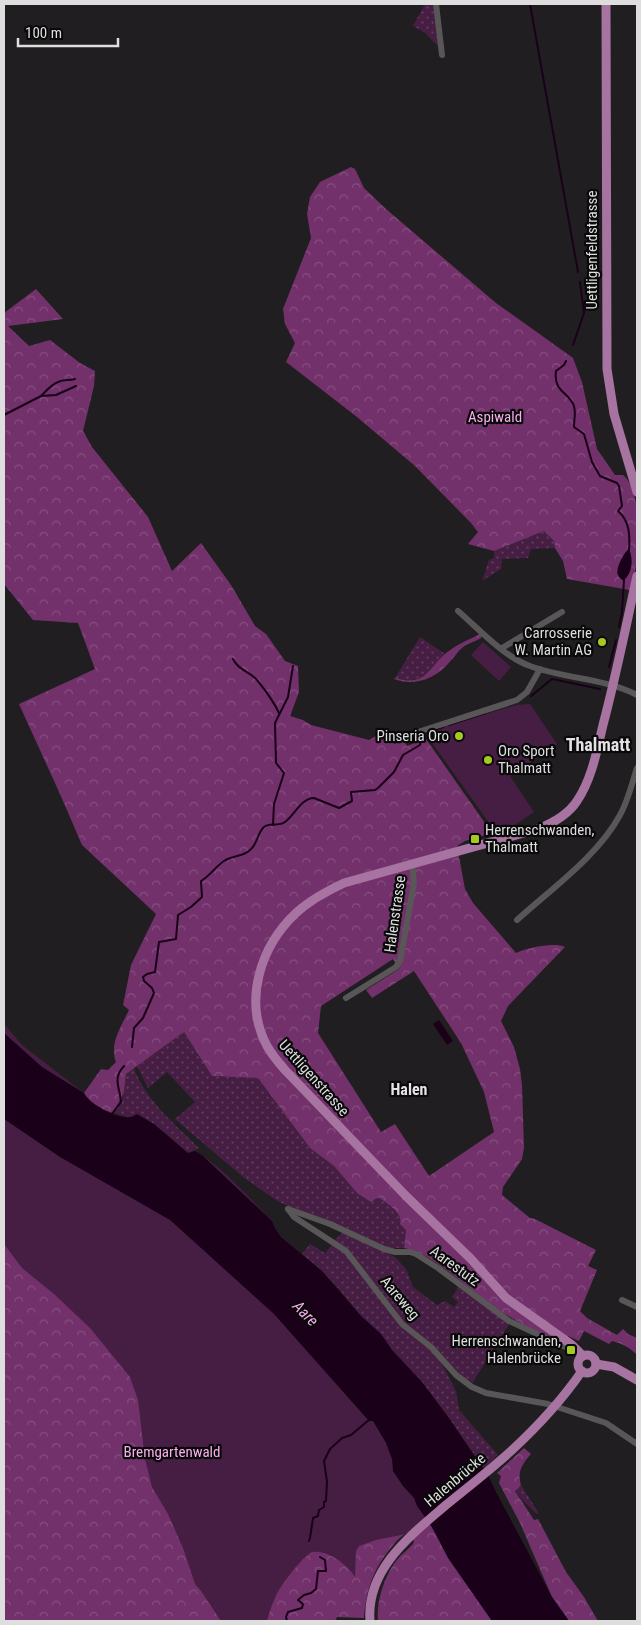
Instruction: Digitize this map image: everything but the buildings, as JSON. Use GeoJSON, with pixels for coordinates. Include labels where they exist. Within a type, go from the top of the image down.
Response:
{"type":"FeatureCollection","features":[{"type":"Feature","properties":{"kind":"main road","name":"Uettligenfeldstrasse"},"geometry":{"type":"LineString","coordinates":[[606,4],[606,370],[614,414],[637,492]]}},
{"type":"Feature","properties":{"kind":"main road"},"geometry":{"type":"LineString","coordinates":[[613,686],[637,576]]}},
{"type":"Feature","properties":{"kind":"main road","name":"Uettligenstrasse"},"geometry":{"type":"LineString","coordinates":[[583,1356],[572,1345],[501,1294],[471,1259],[370,1160],[285,1070],[274,1057],[261,1033],[256,1004],[259,974],[266,956],[285,925],[296,913],[327,891],[344,883],[538,829],[563,816],[578,800],[586,784],[613,686]]}},
{"type":"Feature","properties":{"kind":"main road"},"geometry":{"type":"LineString","coordinates":[[583,1356],[592,1356],[596,1364],[592,1372],[586,1373],[582,1371],[578,1364],[583,1356]]}},
{"type":"Feature","properties":{"kind":"main road"},"geometry":{"type":"LineString","coordinates":[[596,1364],[614,1367],[637,1380]]}},
{"type":"Feature","properties":{"kind":"main road","name":"Halenbrücke"},"geometry":{"type":"LineString","coordinates":[[370,1621],[370,1605],[377,1580],[391,1557],[407,1539],[515,1447],[543,1419],[582,1371]]}},
{"type":"Feature","properties":{"kind":"street"},"geometry":{"type":"LineString","coordinates":[[436,4],[442,55]]}},
{"type":"Feature","properties":{"kind":"street"},"geometry":{"type":"LineString","coordinates":[[458,611],[523,663],[540,669],[622,687],[637,695]]}},
{"type":"Feature","properties":{"kind":"street"},"geometry":{"type":"LineString","coordinates":[[502,648],[562,612]]}},
{"type":"Feature","properties":{"kind":"street"},"geometry":{"type":"LineString","coordinates":[[418,732],[517,700],[527,692],[540,669]]}},
{"type":"Feature","properties":{"kind":"street"},"geometry":{"type":"LineString","coordinates":[[517,920],[589,856],[600,843],[620,815],[637,768]]}},
{"type":"Feature","properties":{"kind":"street","name":"Halenstrasse"},"geometry":{"type":"LineString","coordinates":[[346,998],[396,967],[400,961],[415,879],[412,864]]}},
{"type":"Feature","properties":{"kind":"street","name":"Aarestutz"},"geometry":{"type":"LineString","coordinates":[[288,1209],[330,1224],[384,1249],[416,1254],[438,1268],[509,1321],[563,1346],[572,1345]]}},
{"type":"Feature","properties":{"kind":"street","name":"Aareweg"},"geometry":{"type":"LineString","coordinates":[[288,1209],[294,1217],[346,1251],[402,1324],[431,1347],[456,1375],[472,1387],[486,1392],[548,1404],[606,1423],[637,1444]]}},
{"type":"Feature","properties":{"kind":"street"},"geometry":{"type":"LineString","coordinates":[[622,1300],[637,1307]]}},
{"type":"Feature","properties":{"kind":"green space"},"geometry":{"type":"Polygon","coordinates":[[[425,4],[435,4],[440,48],[425,33],[413,26],[425,4]]]}},
{"type":"Feature","properties":{"kind":"green space","name":"Aspiwald"},"geometry":{"type":"Polygon","coordinates":[[[351,167],[355,169],[364,188],[386,209],[496,303],[573,358],[582,382],[597,449],[615,475],[623,475],[629,482],[636,503],[638,551],[630,590],[567,579],[563,561],[555,548],[554,541],[544,531],[494,551],[468,544],[478,532],[415,466],[357,417],[286,362],[295,343],[285,324],[283,309],[311,238],[307,214],[310,197],[320,182],[351,167]]]}},
{"type":"Feature","properties":{"kind":"green space"},"geometry":{"type":"Polygon","coordinates":[[[36,289],[63,319],[8,326],[29,346],[50,340],[80,363],[95,371],[94,386],[83,431],[92,447],[148,517],[172,571],[201,543],[231,585],[255,626],[266,634],[285,661],[298,666],[299,692],[290,716],[311,725],[369,740],[376,736],[396,744],[398,738],[403,739],[407,746],[426,739],[487,826],[485,835],[465,841],[457,846],[465,889],[473,903],[516,953],[547,945],[565,947],[508,1006],[501,1021],[514,1047],[520,1069],[524,1148],[522,1159],[503,1187],[502,1195],[530,1218],[596,1250],[588,1266],[597,1270],[580,1311],[587,1318],[617,1335],[623,1329],[628,1334],[637,1338],[637,1355],[622,1344],[612,1341],[609,1344],[584,1331],[579,1341],[568,1336],[565,1344],[522,1324],[487,1302],[428,1257],[404,1248],[406,1230],[400,1224],[399,1216],[394,1209],[378,1197],[371,1202],[357,1193],[334,1166],[310,1148],[258,1078],[212,1076],[184,1032],[126,1074],[124,1092],[113,1113],[96,1106],[86,1097],[84,1093],[101,1069],[108,1070],[116,1062],[114,1055],[115,1042],[129,1010],[123,1005],[131,965],[156,914],[82,845],[19,704],[95,669],[78,623],[33,620],[4,584],[4,313],[36,289]],[[393,959],[321,1006],[318,1033],[381,1132],[395,1124],[429,1176],[494,1132],[484,1092],[461,1043],[414,971],[372,998],[366,990],[399,969],[393,959]]]}},
{"type":"Feature","properties":{"kind":"green space"},"geometry":{"type":"Polygon","coordinates":[[[544,531],[554,541],[555,548],[531,549],[528,558],[502,559],[501,569],[482,581],[489,560],[494,558],[494,551],[544,531]]]}},
{"type":"Feature","properties":{"kind":"green space"},"geometry":{"type":"Polygon","coordinates":[[[480,634],[481,638],[463,647],[449,663],[429,678],[415,682],[394,679],[413,680],[420,678],[450,650],[480,634]]]}},
{"type":"Feature","properties":{"kind":"green space"},"geometry":{"type":"Polygon","coordinates":[[[420,637],[445,654],[429,671],[418,678],[404,680],[395,678],[420,637]]]}},
{"type":"Feature","properties":{"kind":"green space"},"geometry":{"type":"Polygon","coordinates":[[[483,642],[511,667],[499,681],[471,655],[483,642]]]}},
{"type":"Feature","properties":{"kind":"green space","name":"Oro Sport Thalmatt"},"geometry":{"type":"Polygon","coordinates":[[[530,704],[557,744],[510,776],[534,812],[503,833],[492,827],[425,733],[516,705],[530,704]]]}},
{"type":"Feature","properties":{"kind":"green space"},"geometry":{"type":"Polygon","coordinates":[[[4,1024],[22,1045],[84,1093],[91,1102],[118,1116],[131,1117],[137,1114],[154,1124],[188,1153],[195,1151],[226,1174],[272,1221],[281,1237],[322,1271],[361,1316],[381,1334],[392,1350],[422,1382],[485,1469],[406,1534],[376,1540],[359,1546],[356,1551],[355,1577],[347,1567],[331,1556],[312,1552],[297,1566],[281,1587],[272,1604],[267,1621],[221,1621],[195,1584],[183,1548],[168,1514],[152,1487],[145,1459],[138,1400],[130,1377],[90,1328],[54,1294],[22,1268],[4,1244],[4,1024]]]}},
{"type":"Feature","properties":{"kind":"green space"},"geometry":{"type":"Polygon","coordinates":[[[184,1032],[212,1076],[258,1078],[310,1148],[334,1166],[357,1193],[378,1197],[398,1212],[406,1230],[404,1248],[387,1248],[279,1202],[243,1177],[175,1119],[195,1102],[167,1072],[148,1088],[137,1066],[184,1032]]]}},
{"type":"Feature","properties":{"kind":"green space"},"geometry":{"type":"Polygon","coordinates":[[[134,1068],[139,1080],[154,1101],[171,1121],[199,1148],[188,1153],[154,1124],[113,1113],[124,1092],[126,1074],[134,1068]]]}},
{"type":"Feature","properties":{"kind":"green space","name":"Bremgartenwald"},"geometry":{"type":"Polygon","coordinates":[[[4,1119],[428,1521],[463,1579],[492,1621],[378,1621],[381,1593],[388,1574],[414,1541],[407,1533],[390,1549],[379,1565],[371,1581],[364,1618],[337,1617],[335,1621],[4,1621],[4,1119]]]}},
{"type":"Feature","properties":{"kind":"green space"},"geometry":{"type":"Polygon","coordinates":[[[343,1232],[395,1257],[406,1269],[413,1287],[437,1305],[445,1301],[454,1307],[458,1302],[452,1297],[459,1286],[509,1324],[473,1382],[463,1378],[407,1326],[334,1241],[343,1232]]]}},
{"type":"Feature","properties":{"kind":"green space"},"geometry":{"type":"Polygon","coordinates":[[[310,1244],[325,1253],[333,1244],[345,1253],[378,1294],[440,1360],[456,1391],[459,1410],[498,1455],[484,1468],[422,1382],[392,1350],[381,1334],[361,1316],[338,1288],[302,1254],[310,1244]]]}},
{"type":"Feature","properties":{"kind":"green space"},"geometry":{"type":"Polygon","coordinates":[[[524,1448],[531,1454],[521,1468],[521,1485],[515,1491],[534,1520],[538,1519],[566,1572],[598,1621],[569,1621],[552,1597],[520,1523],[499,1483],[501,1476],[497,1473],[524,1448]]]}},
{"type":"Feature","properties":{"kind":"green space"},"geometry":{"type":"Polygon","coordinates":[[[521,1485],[538,1512],[537,1514],[522,1500],[515,1490],[521,1485]]]}},
{"type":"Feature","properties":{"kind":"water"},"geometry":{"type":"Polygon","coordinates":[[[629,549],[631,566],[628,575],[623,581],[617,572],[623,557],[629,549]]]}},
{"type":"Feature","properties":{"kind":"water"},"geometry":{"type":"Polygon","coordinates":[[[439,1020],[453,1041],[447,1045],[433,1024],[439,1020]]]}},
{"type":"Feature","properties":{"kind":"water","name":"Aare"},"geometry":{"type":"Polygon","coordinates":[[[4,1033],[42,1067],[84,1093],[97,1106],[118,1116],[131,1117],[137,1114],[154,1124],[188,1153],[195,1151],[203,1156],[272,1221],[281,1237],[322,1271],[361,1316],[381,1334],[392,1350],[422,1382],[485,1469],[552,1597],[569,1621],[492,1621],[448,1558],[414,1498],[393,1471],[392,1459],[386,1443],[373,1421],[369,1421],[274,1314],[170,1220],[60,1157],[4,1119],[4,1033]]]}},
{"type":"Feature","properties":{"kind":"waterway"},"geometry":{"type":"LineString","coordinates":[[530,4],[578,272]]}},
{"type":"Feature","properties":{"kind":"waterway"},"geometry":{"type":"LineString","coordinates":[[573,345],[584,313],[580,282]]}},
{"type":"Feature","properties":{"kind":"waterway"},"geometry":{"type":"LineString","coordinates":[[566,361],[556,371],[557,383],[559,388],[572,401],[575,414],[574,427],[584,434],[592,462],[600,476],[617,483],[619,486],[622,506],[618,511],[627,524],[629,551]]}},
{"type":"Feature","properties":{"kind":"waterway"},"geometry":{"type":"LineString","coordinates":[[41,396],[56,383],[75,379]]}},
{"type":"Feature","properties":{"kind":"waterway"},"geometry":{"type":"LineString","coordinates":[[4,415],[41,396],[56,395],[76,386]]}},
{"type":"Feature","properties":{"kind":"waterway"},"geometry":{"type":"LineString","coordinates":[[619,627],[624,580]]}},
{"type":"Feature","properties":{"kind":"waterway"},"geometry":{"type":"LineString","coordinates":[[609,667],[616,640]]}},
{"type":"Feature","properties":{"kind":"waterway"},"geometry":{"type":"LineString","coordinates":[[233,659],[241,669],[257,680],[279,713]]}},
{"type":"Feature","properties":{"kind":"waterway"},"geometry":{"type":"LineString","coordinates":[[273,825],[274,804],[284,773],[276,763],[275,723],[288,697],[293,666]]}},
{"type":"Feature","properties":{"kind":"waterway"},"geometry":{"type":"LineString","coordinates":[[531,696],[552,679],[600,689]]}},
{"type":"Feature","properties":{"kind":"waterway"},"geometry":{"type":"LineString","coordinates":[[449,725],[485,713]]}},
{"type":"Feature","properties":{"kind":"waterway"},"geometry":{"type":"LineString","coordinates":[[132,1047],[134,1028],[143,1018],[154,993],[143,977],[155,972],[159,942],[176,939],[178,915],[202,897],[201,881],[224,861],[249,851],[254,846],[265,826],[285,822],[305,801],[314,798],[339,808],[352,801],[351,792],[375,790],[394,772],[403,755],[420,745],[422,734],[443,727]]}},
{"type":"Feature","properties":{"kind":"waterway"},"geometry":{"type":"LineString","coordinates":[[111,1115],[121,1102],[118,1075],[124,1066]]}},
{"type":"Feature","properties":{"kind":"waterway"},"geometry":{"type":"LineString","coordinates":[[309,1541],[313,1518],[318,1516],[319,1510],[324,1507],[324,1502],[326,1501],[327,1482],[324,1461],[330,1449],[342,1438],[351,1435],[370,1419]]}},
{"type":"Feature","properties":{"kind":"waterway"},"geometry":{"type":"LineString","coordinates":[[287,1621],[288,1612],[302,1608],[303,1604],[298,1600],[316,1589],[318,1571],[326,1571],[325,1560],[320,1557]]}},
{"type":"Feature","properties":{"kind":"place","name":"Carrosserie W. Martin AG"},"geometry":{"type":"Point","coordinates":[602,642]}},
{"type":"Feature","properties":{"kind":"place","name":"Pinseria Oro"},"geometry":{"type":"Point","coordinates":[459,736]}},
{"type":"Feature","properties":{"kind":"place","name":"Oro Sport Thalmatt"},"geometry":{"type":"Point","coordinates":[488,760]}},
{"type":"Feature","properties":{"kind":"place","name":"Herrenschwanden, Thalmatt"},"geometry":{"type":"Point","coordinates":[475,839]}},
{"type":"Feature","properties":{"kind":"place","name":"Herrenschwanden, Halenbrücke"},"geometry":{"type":"Point","coordinates":[571,1350]}},
{"type":"Feature","properties":{"kind":"district","name":"Thalmatt"},"geometry":{"type":"Point","coordinates":[598,745]}},
{"type":"Feature","properties":{"kind":"district","name":"Halen"},"geometry":{"type":"Point","coordinates":[409,1089]}}]}
